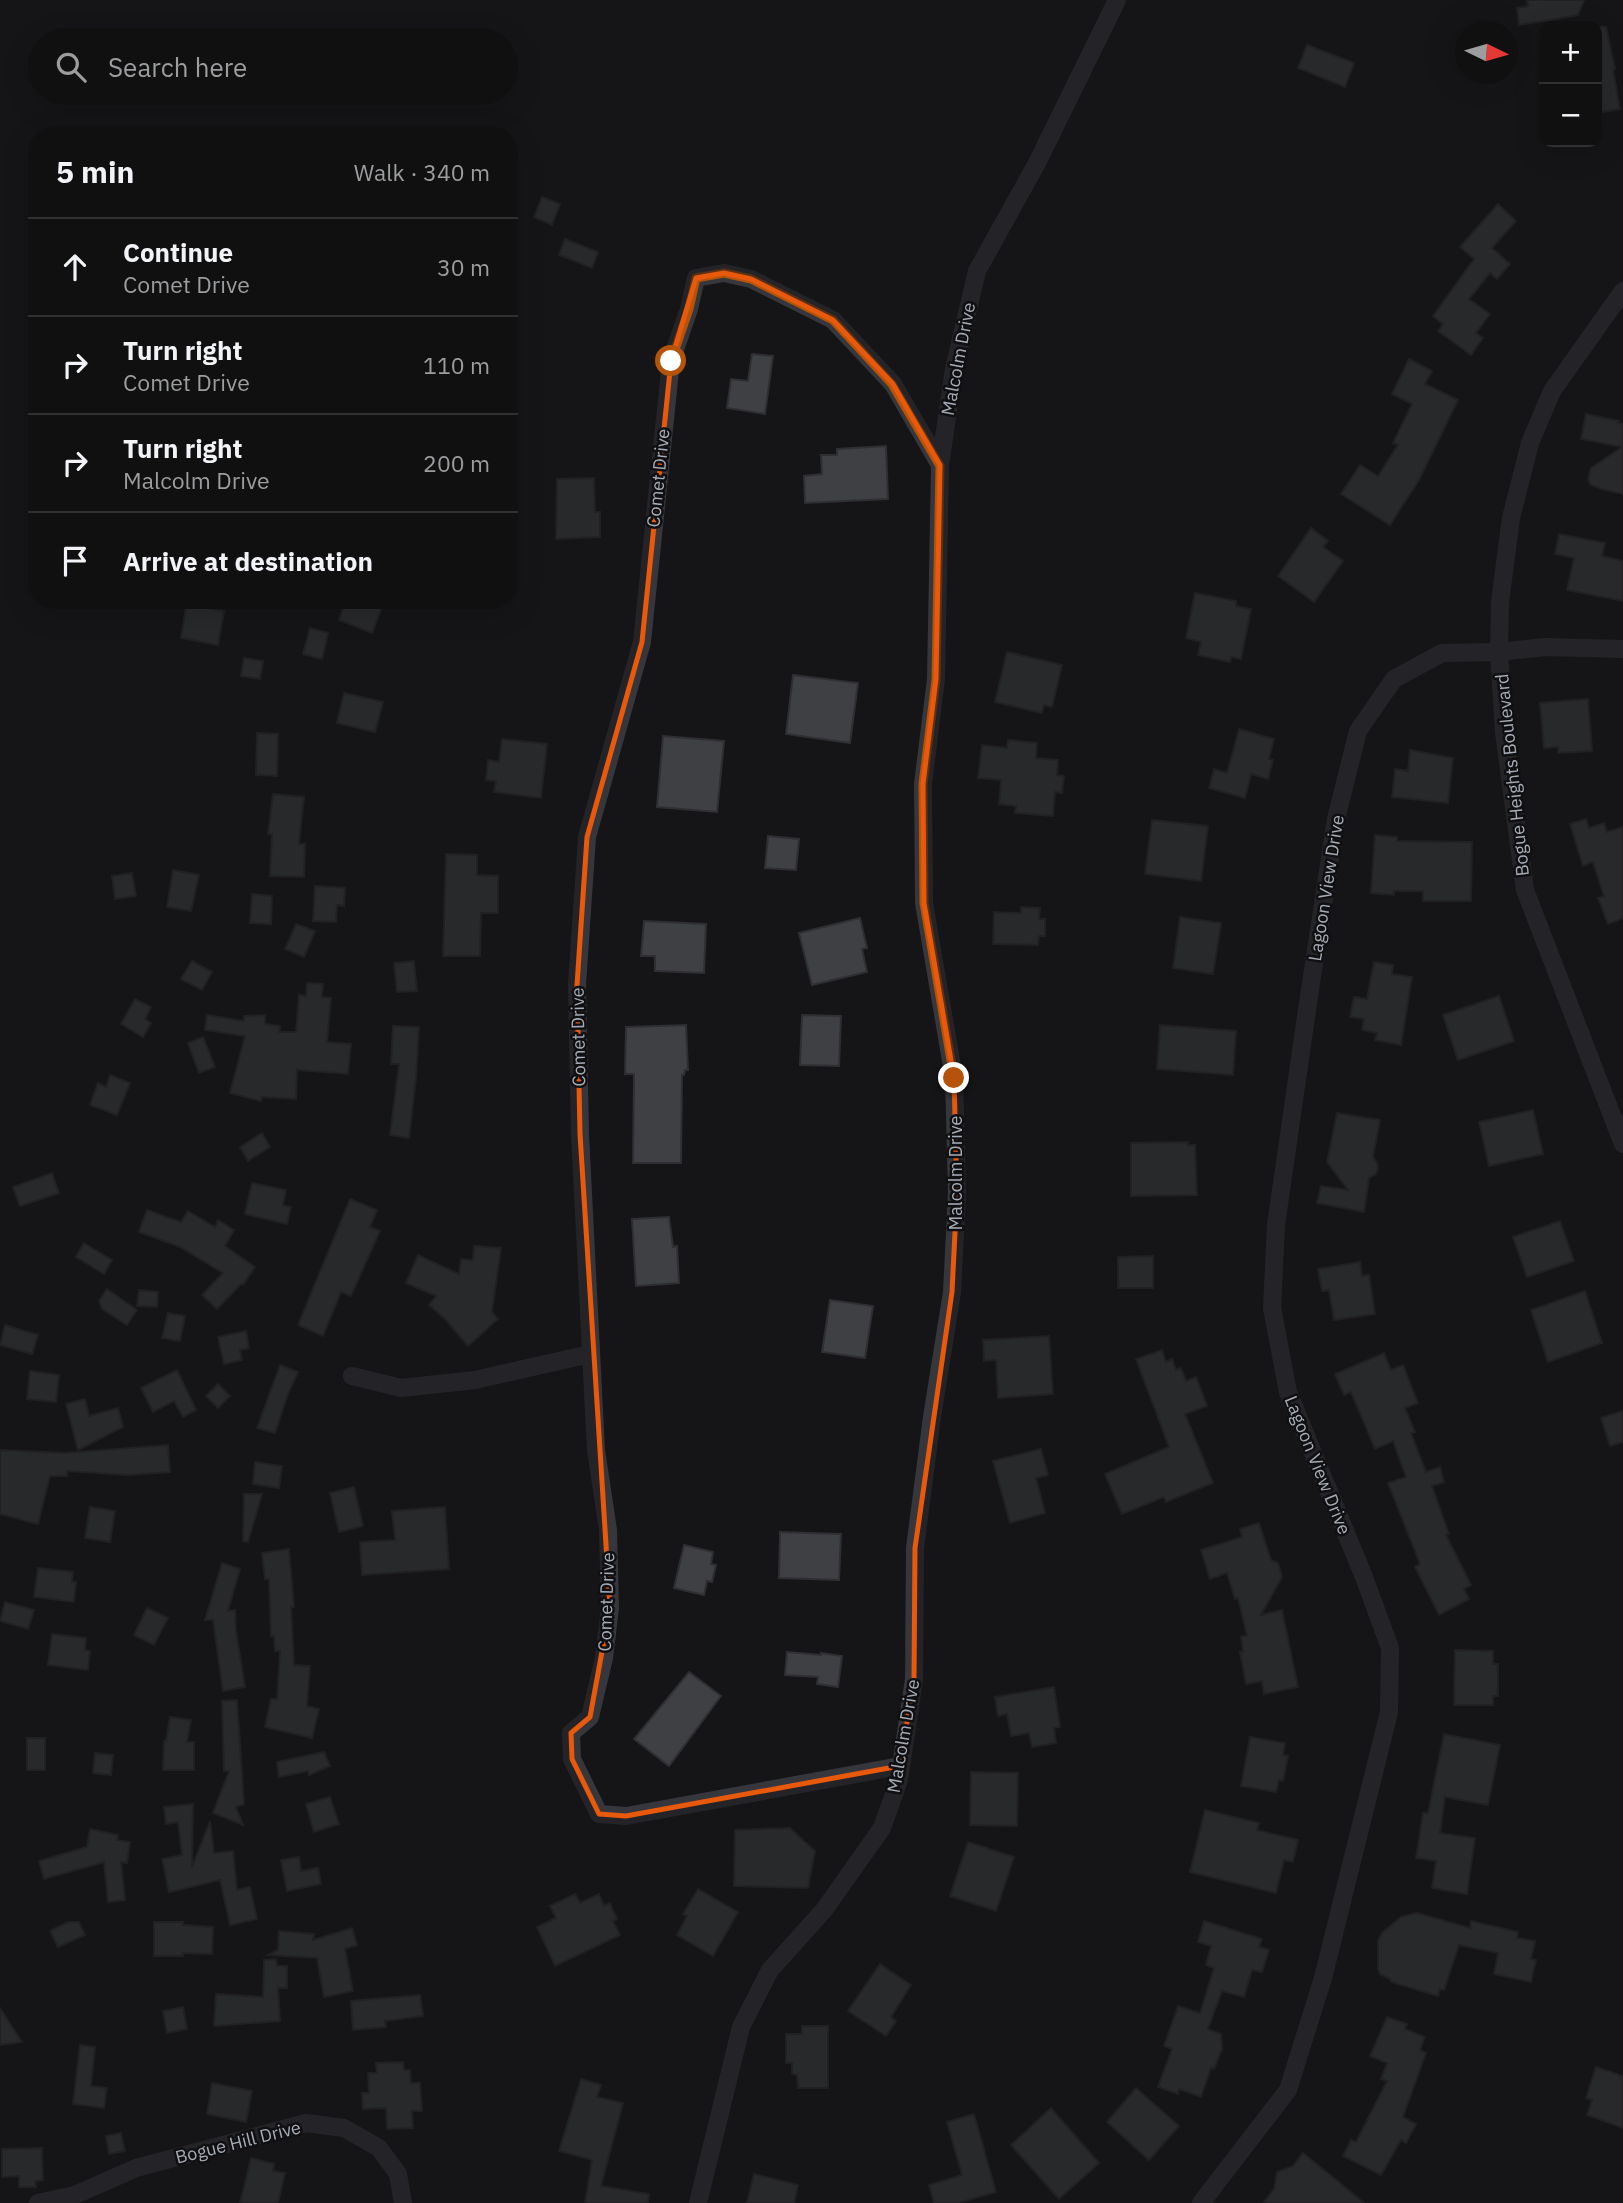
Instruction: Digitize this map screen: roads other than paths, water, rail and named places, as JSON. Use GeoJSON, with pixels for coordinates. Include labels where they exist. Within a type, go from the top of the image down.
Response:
{"type":"FeatureCollection","features":[{"type":"Feature","properties":{"kind":"street","name":"Malcolm Drive"},"geometry":{"type":"LineString","coordinates":[[698,2203],[741,2027],[770,1970],[824,1910],[883,1828],[900,1780],[914,1679],[915,1548],[952,1292],[957,1193],[954,1078],[924,903],[923,784],[936,680],[940,466],[954,369],[977,271],[1037,163],[1117,0]]}},
{"type":"Feature","properties":{"kind":"street","name":"Comet Drive"},"geometry":{"type":"LineString","coordinates":[[900,1766],[626,1816],[599,1814],[572,1759],[571,1733],[590,1717],[604,1658],[610,1608],[608,1530],[596,1450],[590,1354],[580,1134],[577,985],[587,837],[642,642],[671,361],[689,309],[696,278],[724,273],[751,279],[833,320],[892,384],[940,466]]}},
{"type":"Feature","properties":{"kind":"street","name":"Bogue Heights Boulevard"},"geometry":{"type":"LineString","coordinates":[[1623,291],[1552,391],[1530,443],[1511,518],[1500,602],[1499,652],[1504,732],[1525,890],[1623,1144]]}},
{"type":"Feature","properties":{"kind":"street","name":"Lagoon View Drive"},"geometry":{"type":"LineString","coordinates":[[1200,2203],[1288,2090],[1323,1978],[1389,1712],[1390,1648],[1364,1577],[1288,1392],[1272,1308],[1276,1225],[1336,819],[1358,731],[1394,679],[1442,653],[1545,648],[1623,649]]}},
{"type":"Feature","properties":{"kind":"street"},"geometry":{"type":"LineString","coordinates":[[352,1376],[401,1388],[475,1380],[590,1354]]}},
{"type":"Feature","properties":{"kind":"street","name":"Bogue Hill Drive"},"geometry":{"type":"LineString","coordinates":[[38,2203],[75,2195],[136,2168],[306,2123],[345,2128],[379,2148],[398,2174],[402,2203]]}}]}
